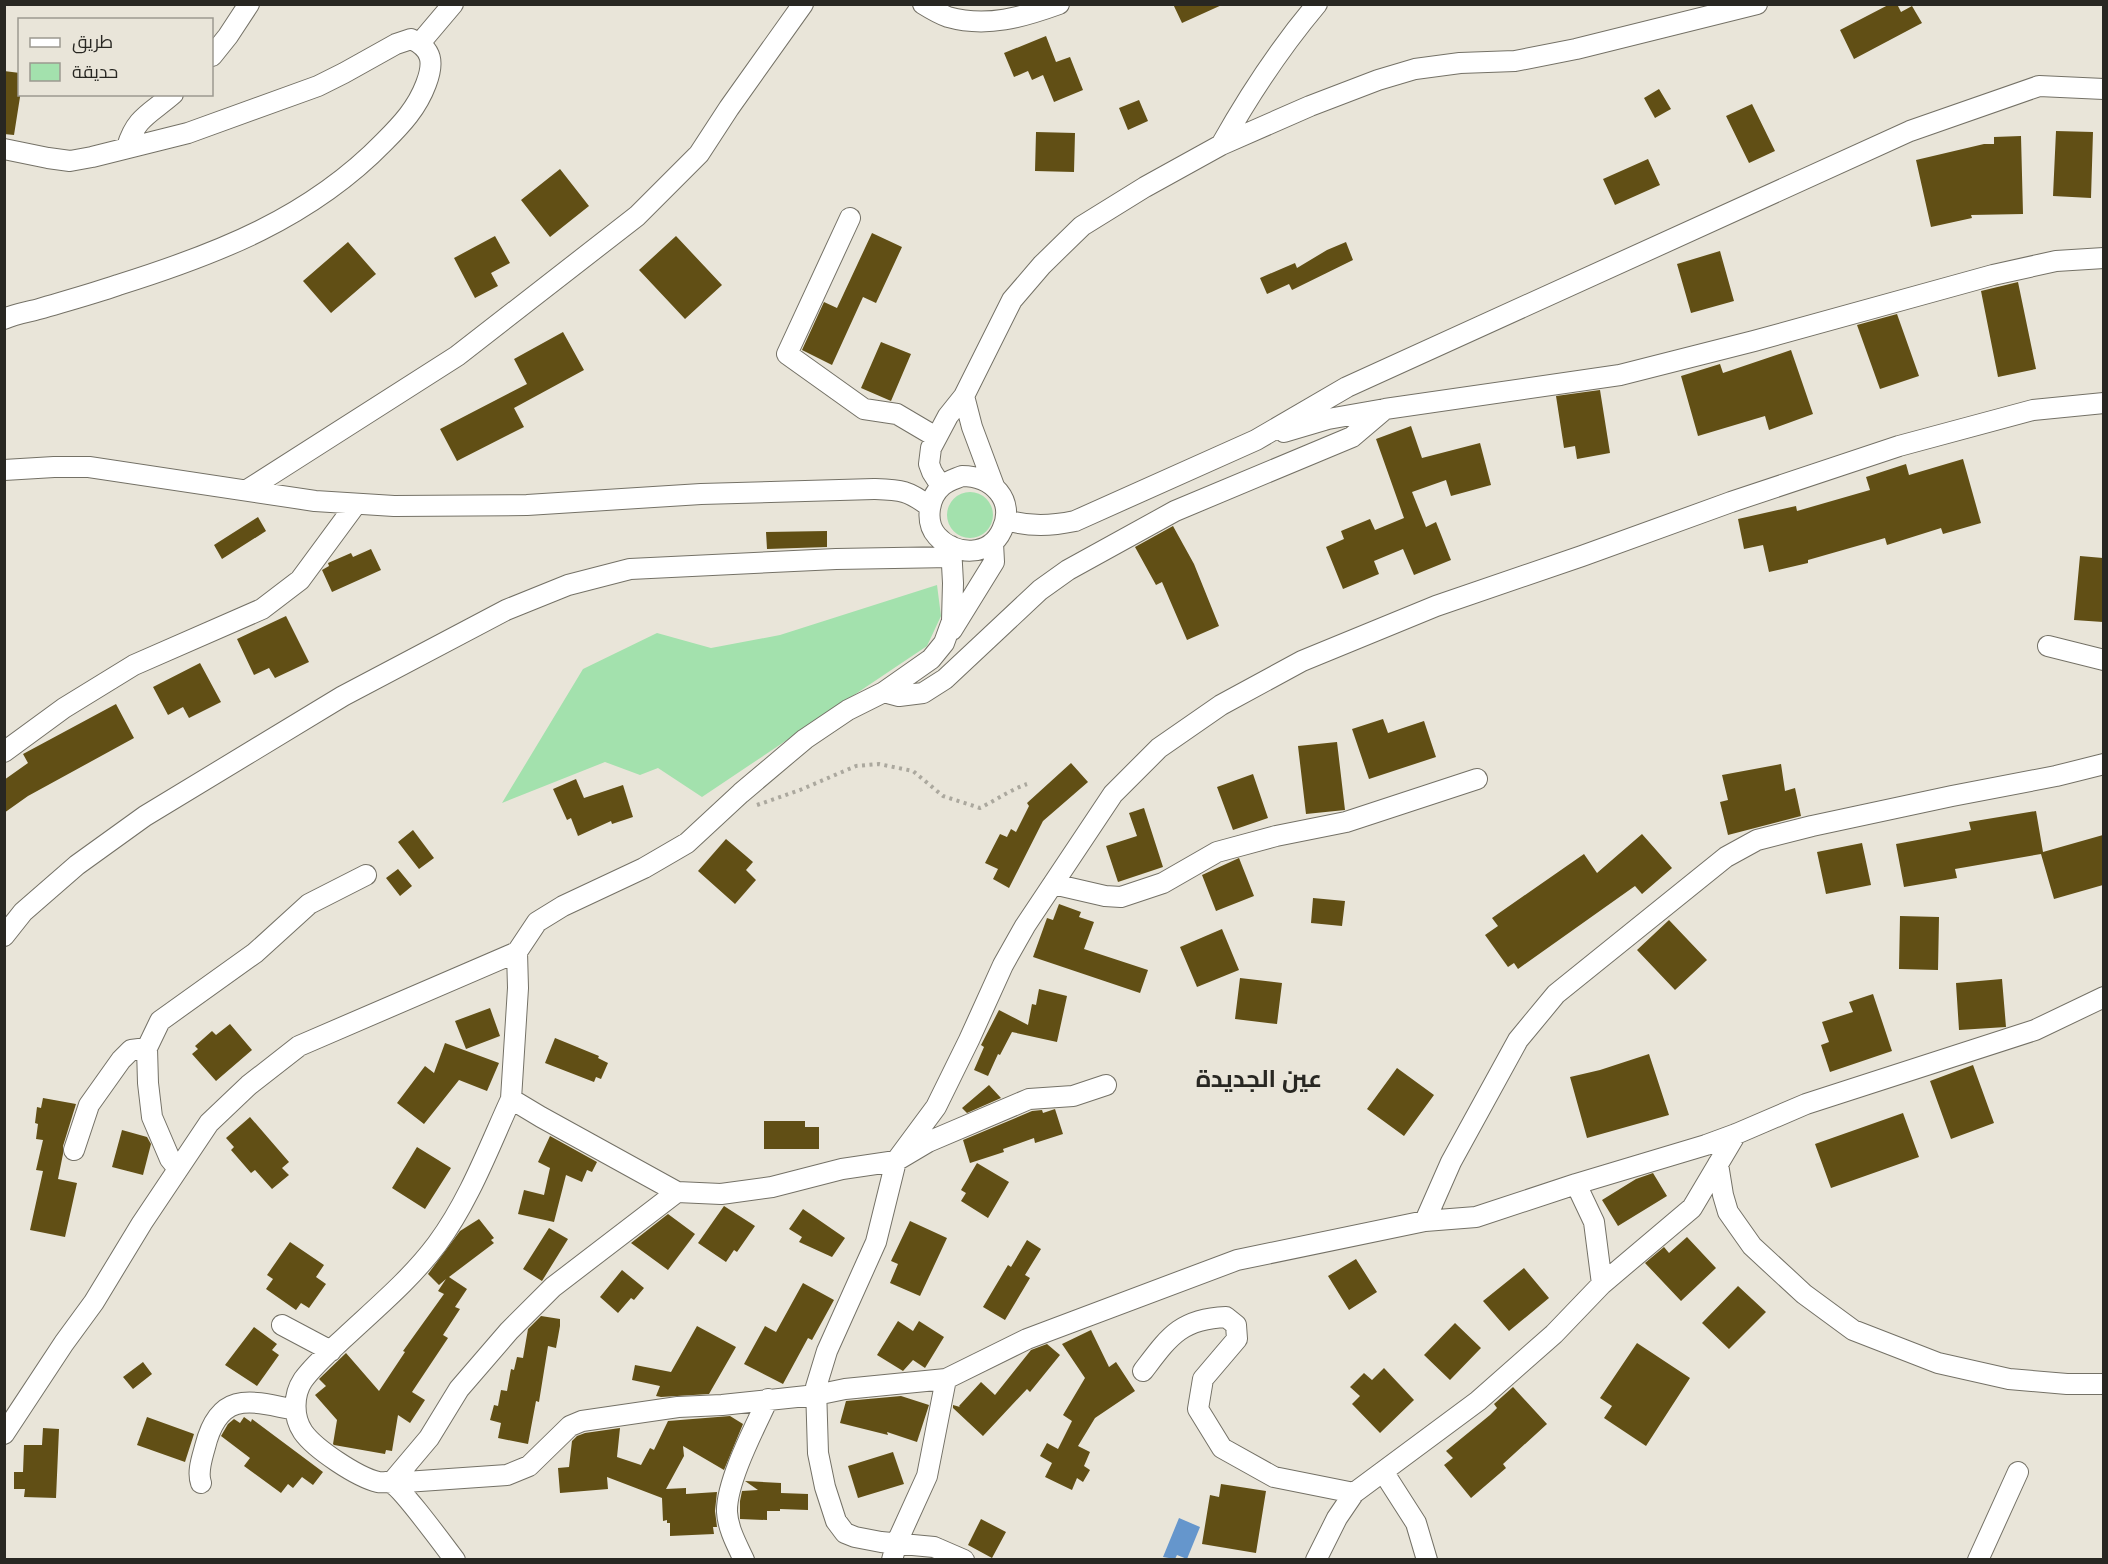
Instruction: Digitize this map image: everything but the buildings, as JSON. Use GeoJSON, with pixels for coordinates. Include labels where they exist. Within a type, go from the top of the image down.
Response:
{"type":"FeatureCollection","features":[{"type":"Feature","properties":{"kind":"street"},"geometry":{"type":"LineString","coordinates":[[213,55],[249,4]]}},
{"type":"Feature","properties":{"kind":"street"},"geometry":{"type":"LineString","coordinates":[[420,43],[453,4]]}},
{"type":"Feature","properties":{"kind":"street"},"geometry":{"type":"LineString","coordinates":[[247,490],[457,356],[637,216],[699,154],[802,4]]}},
{"type":"Feature","properties":{"kind":"street"},"geometry":{"type":"LineString","coordinates":[[923,4],[948,17],[1001,22],[1027,16],[1059,4]]}},
{"type":"Feature","properties":{"kind":"street"},"geometry":{"type":"LineString","coordinates":[[1221,145],[1270,64],[1317,4]]}},
{"type":"Feature","properties":{"kind":"street"},"geometry":{"type":"LineString","coordinates":[[1674,24],[1687,4]]}},
{"type":"Feature","properties":{"kind":"street"},"geometry":{"type":"LineString","coordinates":[[941,486],[929,464],[931,448],[948,416],[964,396],[1012,300],[1042,265],[1082,226],[1145,187],[1221,145],[1320,102],[1378,80],[1415,69],[1460,63],[1515,62],[1757,4]]}},
{"type":"Feature","properties":{"kind":"street"},"geometry":{"type":"LineString","coordinates":[[4,149],[70,161],[92,158],[127,147],[188,133],[318,86],[396,44],[411,39],[420,43],[431,60],[432,70],[417,105],[404,121],[348,175],[311,203],[268,228],[194,259],[118,285],[7,314]]}},
{"type":"Feature","properties":{"kind":"street"},"geometry":{"type":"LineString","coordinates":[[1006,520],[1035,526],[1075,522],[1256,440],[1347,387],[1910,131],[2038,86],[2103,89]]}},
{"type":"Feature","properties":{"kind":"street"},"geometry":{"type":"LineString","coordinates":[[127,147],[138,122],[170,96]]}},
{"type":"Feature","properties":{"kind":"street"},"geometry":{"type":"LineString","coordinates":[[850,218],[786,354],[864,409],[897,414],[936,437]]}},
{"type":"Feature","properties":{"kind":"street"},"geometry":{"type":"LineString","coordinates":[[1256,440],[1328,419],[1620,375],[1754,341],[1993,275],[2056,261],[2103,258]]}},
{"type":"Feature","properties":{"kind":"street"},"geometry":{"type":"LineString","coordinates":[[4,936],[23,912],[77,865],[145,816],[343,696],[506,610],[568,585],[630,569],[982,550],[1002,533],[1006,520],[1004,501],[994,486],[972,427],[964,396]]}},
{"type":"Feature","properties":{"kind":"street"},"geometry":{"type":"LineString","coordinates":[[964,1560],[934,1547],[895,1551],[881,1542],[845,1533],[836,1521],[825,1487],[818,1453],[816,1387],[827,1351],[876,1242],[896,1161],[936,1107],[1003,965],[1025,926],[1113,794],[1160,748],[1221,705],[1302,661],[1436,606],[1582,556],[1731,501],[1899,446],[2033,410],[2103,403]]}},
{"type":"Feature","properties":{"kind":"street"},"geometry":{"type":"LineString","coordinates":[[884,692],[899,696],[923,693],[945,679],[1040,590],[1068,570],[1175,511],[1352,437],[1385,409]]}},
{"type":"Feature","properties":{"kind":"street"},"geometry":{"type":"LineString","coordinates":[[4,470],[90,467],[315,501],[394,506],[527,505],[701,494],[899,489],[930,507]]}},
{"type":"Feature","properties":{"kind":"street"},"geometry":{"type":"LineString","coordinates":[[944,643],[952,621],[951,552],[936,535],[930,518],[930,507],[941,486],[962,476],[974,476],[994,486]]}},
{"type":"Feature","properties":{"kind":"street"},"geometry":{"type":"LineString","coordinates":[[4,752],[64,708],[134,665],[237,621],[271,603],[300,580],[356,504]]}},
{"type":"Feature","properties":{"kind":"street"},"geometry":{"type":"LineString","coordinates":[[4,1434],[94,1302],[142,1223],[209,1123],[249,1086],[300,1046],[517,952],[537,922],[563,906],[644,868],[687,843],[730,803],[805,740],[848,710],[884,692],[931,659],[944,643],[994,562],[993,543]]}},
{"type":"Feature","properties":{"kind":"street"},"geometry":{"type":"LineString","coordinates":[[2048,646],[2103,660]]}},
{"type":"Feature","properties":{"kind":"street"},"geometry":{"type":"LineString","coordinates":[[1425,1221],[1451,1162],[1518,1040],[1530,1025],[1556,994],[1726,857],[1757,840],[1812,826],[2056,776],[2103,764]]}},
{"type":"Feature","properties":{"kind":"street"},"geometry":{"type":"LineString","coordinates":[[1053,884],[1105,896],[1121,897],[1162,883],[1217,852],[1276,836],[1347,822],[1478,779]]}},
{"type":"Feature","properties":{"kind":"street"},"geometry":{"type":"LineString","coordinates":[[178,1169],[170,1159],[152,1117],[147,1048],[160,1021],[255,953],[309,904],[366,875]]}},
{"type":"Feature","properties":{"kind":"street"},"geometry":{"type":"LineString","coordinates":[[517,952],[518,988],[513,1089],[511,1098],[464,1200],[437,1245],[404,1281],[331,1351],[303,1381],[296,1396],[295,1410],[303,1433],[351,1471],[377,1482],[507,1475],[529,1466],[570,1426],[582,1421],[678,1407],[722,1405],[816,1395],[844,1389],[946,1379],[1027,1339],[1237,1260],[1425,1221],[1476,1217],[1736,1134],[1806,1104],[2035,1030],[2103,997]]}},
{"type":"Feature","properties":{"kind":"street"},"geometry":{"type":"LineString","coordinates":[[74,1150],[89,1105],[121,1060],[131,1050],[147,1048]]}},
{"type":"Feature","properties":{"kind":"street"},"geometry":{"type":"LineString","coordinates":[[511,1098],[677,1192],[722,1194],[772,1187],[842,1169],[896,1161],[928,1142],[1029,1098],[1073,1096],[1106,1085]]}},
{"type":"Feature","properties":{"kind":"street"},"geometry":{"type":"LineString","coordinates":[[1316,1560],[1337,1518],[1354,1493],[1384,1473],[1478,1401],[1554,1334],[1602,1284],[1692,1208],[1736,1134]]}},
{"type":"Feature","properties":{"kind":"street"},"geometry":{"type":"LineString","coordinates":[[1718,1164],[1728,1212],[1752,1246],[1803,1294],[1853,1330],[1938,1363],[2009,1379],[2067,1384],[2103,1384]]}},
{"type":"Feature","properties":{"kind":"street"},"geometry":{"type":"LineString","coordinates":[[1576,1184],[1594,1222],[1602,1284]]}},
{"type":"Feature","properties":{"kind":"street"},"geometry":{"type":"LineString","coordinates":[[391,1483],[429,1437],[459,1389],[516,1324],[553,1287],[677,1192]]}},
{"type":"Feature","properties":{"kind":"street"},"geometry":{"type":"LineString","coordinates":[[1143,1371],[1164,1343],[1181,1329],[1204,1318],[1226,1317],[1236,1325],[1237,1339],[1203,1379],[1198,1409],[1222,1448],[1274,1477],[1354,1493]]}},
{"type":"Feature","properties":{"kind":"street"},"geometry":{"type":"LineString","coordinates":[[282,1325],[331,1351]]}},
{"type":"Feature","properties":{"kind":"street"},"geometry":{"type":"LineString","coordinates":[[895,1551],[927,1476],[946,1379]]}},
{"type":"Feature","properties":{"kind":"street"},"geometry":{"type":"LineString","coordinates":[[744,1560],[733,1539],[727,1511],[733,1480],[768,1399]]}},
{"type":"Feature","properties":{"kind":"street"},"geometry":{"type":"LineString","coordinates":[[201,1483],[199,1476],[207,1440],[216,1419],[224,1409],[232,1404],[260,1402],[295,1410]]}},
{"type":"Feature","properties":{"kind":"street"},"geometry":{"type":"LineString","coordinates":[[1978,1560],[2018,1472]]}},
{"type":"Feature","properties":{"kind":"street"},"geometry":{"type":"LineString","coordinates":[[1384,1473],[1416,1523],[1427,1560]]}},
{"type":"Feature","properties":{"kind":"street"},"geometry":{"type":"LineString","coordinates":[[391,1483],[403,1494],[455,1560]]}},
{"type":"Feature","properties":{"kind":"path"},"geometry":{"type":"LineString","coordinates":[[730,803],[754,807],[856,766],[879,764],[913,771],[944,796],[980,808],[1010,790],[1027,784]]}},
{"type":"Feature","properties":{"kind":"green space"},"geometry":{"type":"Polygon","coordinates":[[[970,492],[986,499],[993,515],[986,531],[970,538],[954,531],[947,515],[954,499],[970,492]]]}},
{"type":"Feature","properties":{"kind":"green space"},"geometry":{"type":"Polygon","coordinates":[[[937,585],[941,616],[927,646],[702,797],[658,768],[640,775],[605,762],[502,803],[583,669],[657,633],[711,648],[780,635],[937,585]]]}},
{"type":"Feature","properties":{"kind":"water"},"geometry":{"type":"Polygon","coordinates":[[[1179,1518],[1200,1527],[1187,1559],[1177,1555],[1175,1559],[1163,1557],[1179,1518]]]}},
{"type":"Feature","properties":{"kind":"district","name":"عين الجديدة"},"geometry":{"type":"Point","coordinates":[1259,1077]}}]}
